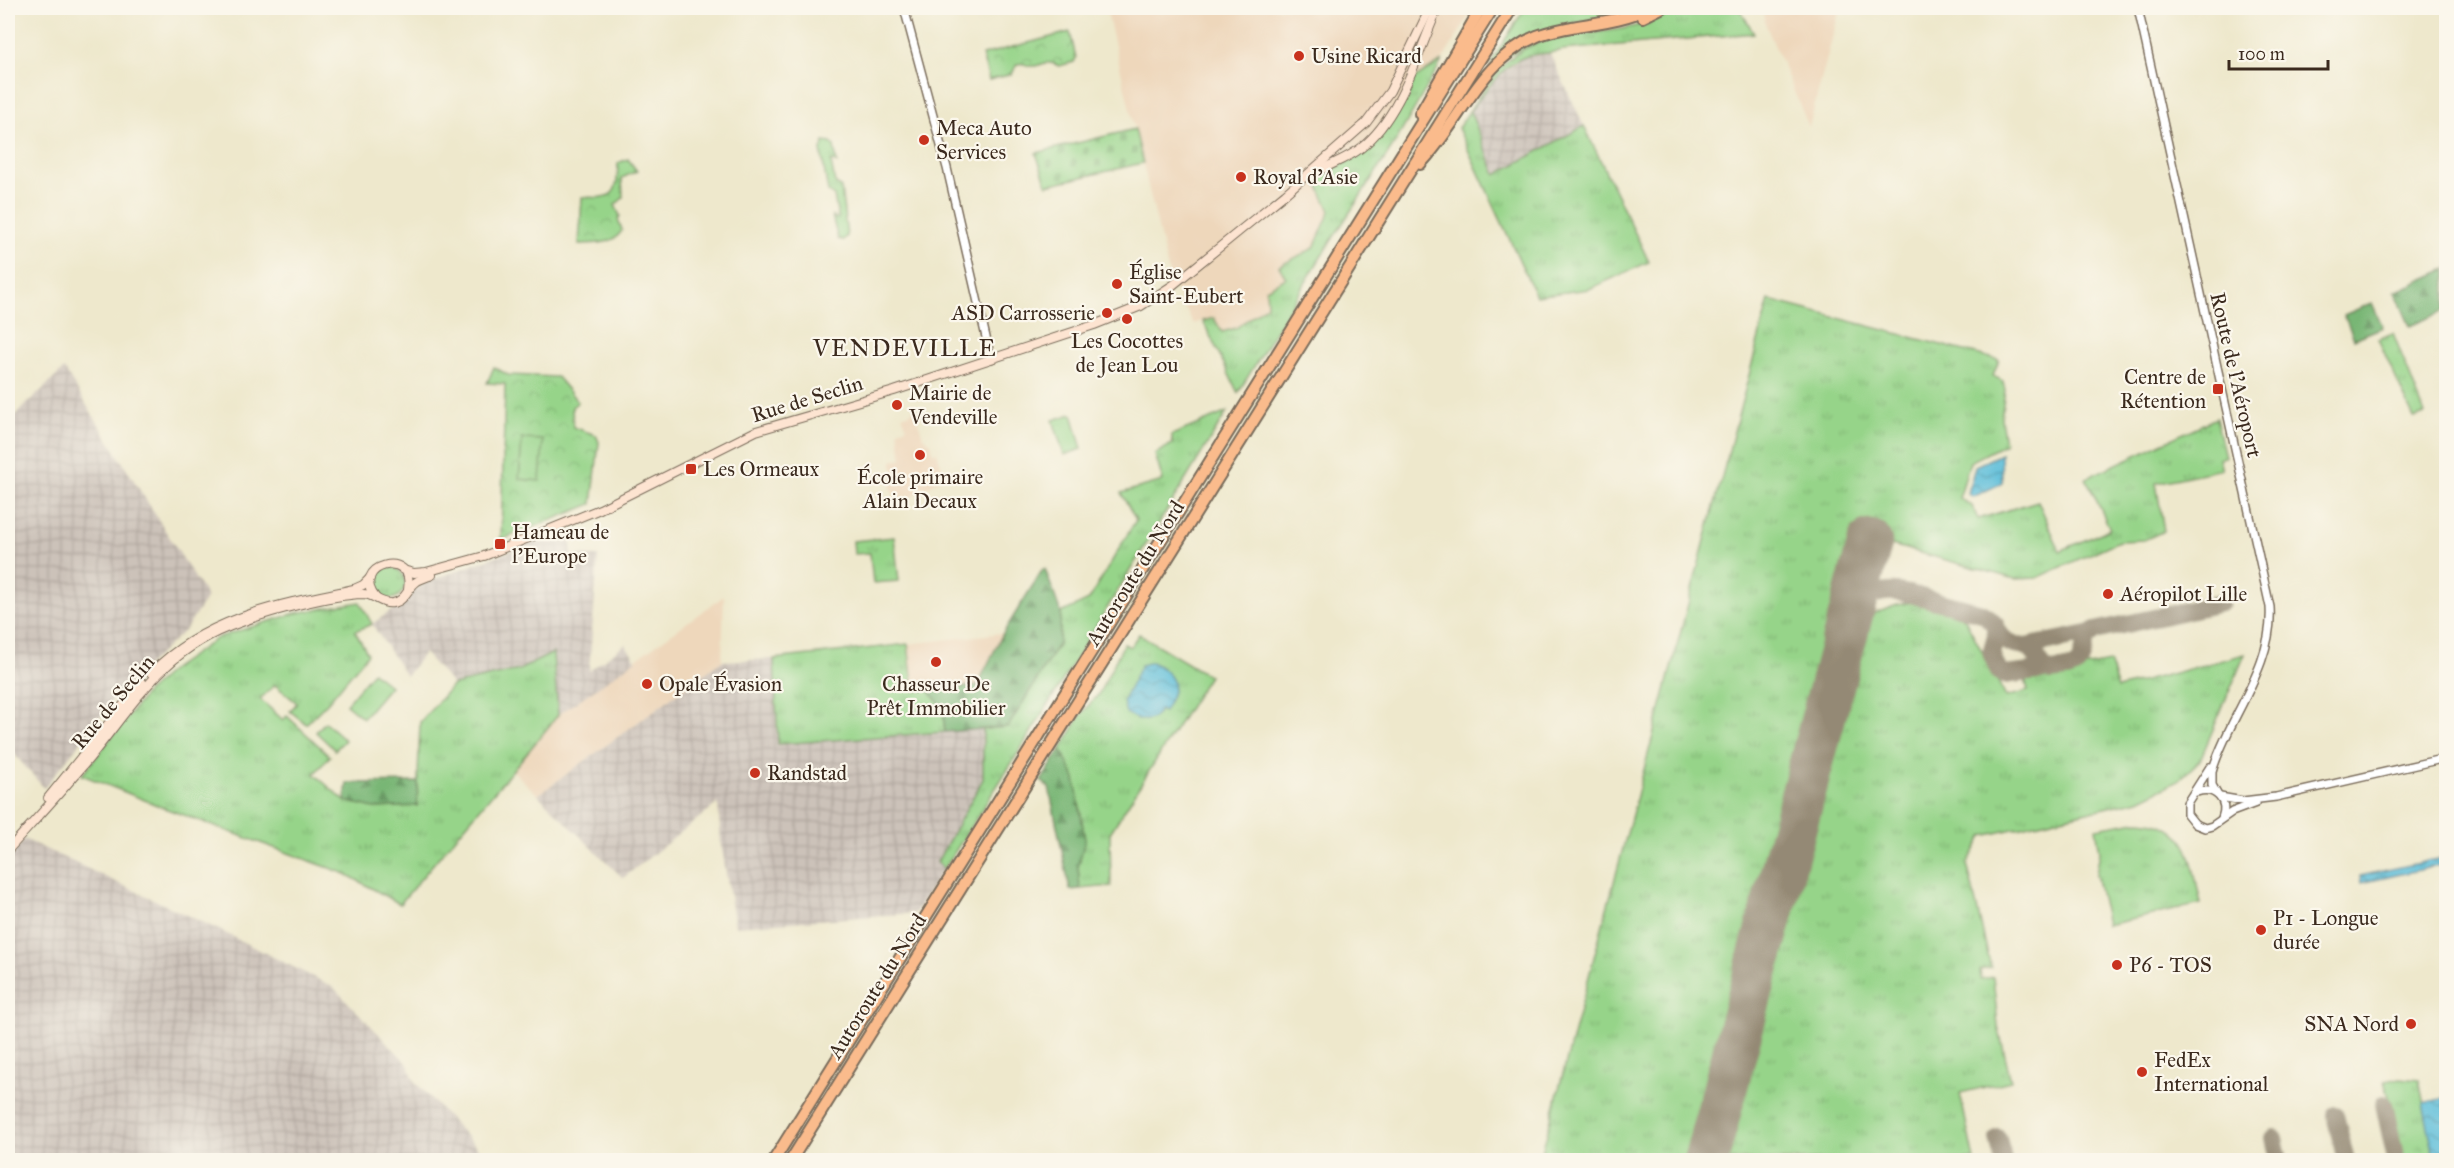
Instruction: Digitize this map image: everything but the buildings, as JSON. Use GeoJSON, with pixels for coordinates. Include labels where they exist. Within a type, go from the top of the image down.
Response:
{"type":"FeatureCollection","features":[{"type":"Feature","properties":{"kind":"highway"},"geometry":{"type":"LineString","coordinates":[[1414,133],[1413,125],[1481,8]]}},
{"type":"Feature","properties":{"kind":"highway","name":"Autoroute du Nord"},"geometry":{"type":"LineString","coordinates":[[774,1161],[1493,8]]}},
{"type":"Feature","properties":{"kind":"highway","name":"Autoroute du Nord"},"geometry":{"type":"LineString","coordinates":[[791,1161],[1512,8]]}},
{"type":"Feature","properties":{"kind":"highway"},"geometry":{"type":"LineString","coordinates":[[1610,8],[1634,8]]}},
{"type":"Feature","properties":{"kind":"highway"},"geometry":{"type":"LineString","coordinates":[[1595,24],[1632,15],[1648,8]]}},
{"type":"Feature","properties":{"kind":"highway"},"geometry":{"type":"LineString","coordinates":[[1404,180],[1433,150],[1488,74],[1506,54],[1539,36],[1557,30],[1634,20],[1661,8]]}},
{"type":"Feature","properties":{"kind":"main road","name":"Rue de Seclin"},"geometry":{"type":"LineString","coordinates":[[408,591],[416,582],[450,567],[498,551],[592,512],[756,431],[866,400],[1094,325],[1141,306],[1173,285],[1353,136],[1379,108],[1397,78],[1430,8]]}},
{"type":"Feature","properties":{"kind":"main road","name":"Rue de Seclin"},"geometry":{"type":"LineString","coordinates":[[1290,190],[1355,152],[1375,133],[1405,85],[1438,8]]}},
{"type":"Feature","properties":{"kind":"main road"},"geometry":{"type":"LineString","coordinates":[[383,565],[396,565],[403,570],[409,580],[408,591],[403,598],[395,603],[385,603],[376,599],[371,591],[370,578],[375,570],[383,565]]}},
{"type":"Feature","properties":{"kind":"main road","name":"Rue de Seclin"},"geometry":{"type":"LineString","coordinates":[[403,570],[420,573],[450,567]]}},
{"type":"Feature","properties":{"kind":"main road","name":"Rue de Seclin"},"geometry":{"type":"LineString","coordinates":[[8,843],[70,772],[134,691],[169,656],[208,630],[232,619],[273,607],[354,589],[363,585],[370,578]]}},
{"type":"Feature","properties":{"kind":"main road","name":"Rue de Seclin"},"geometry":{"type":"LineString","coordinates":[[8,850],[72,779],[142,690],[160,671],[185,651],[225,628],[274,612],[351,595],[368,595],[376,599]]}},
{"type":"Feature","properties":{"kind":"street"},"geometry":{"type":"LineString","coordinates":[[904,8],[947,168],[991,359]]}},
{"type":"Feature","properties":{"kind":"street","name":"Route de l'Aéroport"},"geometry":{"type":"LineString","coordinates":[[2138,8],[2270,607],[2270,626],[2264,652],[2212,772],[2212,785],[2219,795]]}},
{"type":"Feature","properties":{"kind":"street","name":"Route de l'Aéroport"},"geometry":{"type":"LineString","coordinates":[[2194,794],[2223,744]]}},
{"type":"Feature","properties":{"kind":"street"},"geometry":{"type":"LineString","coordinates":[[2276,796],[2232,812],[2207,828],[2199,827],[2191,821],[2187,814],[2187,806],[2194,794],[2205,790],[2243,801],[2276,796],[2446,758]]}},
{"type":"Feature","properties":{"kind":"street"},"geometry":{"type":"LineString","coordinates":[[2219,795],[2224,809],[2220,820]]}},
{"type":"Feature","properties":{"kind":"shaded area"},"geometry":{"type":"Polygon","coordinates":[[[1106,8],[1474,8],[1442,61],[1411,81],[1378,140],[1361,154],[1315,179],[1330,211],[1314,248],[1279,265],[1286,278],[1267,305],[1236,328],[1222,332],[1213,318],[1193,324],[1170,278],[1106,8]]]}},
{"type":"Feature","properties":{"kind":"shaded area"},"geometry":{"type":"Polygon","coordinates":[[[1764,8],[1840,8],[1809,127],[1765,23],[1764,8]]]}},
{"type":"Feature","properties":{"kind":"shaded area"},"geometry":{"type":"Polygon","coordinates":[[[1550,54],[1584,126],[1496,175],[1470,111],[1498,76],[1524,57],[1550,54]]]}},
{"type":"Feature","properties":{"kind":"shaded area"},"geometry":{"type":"Polygon","coordinates":[[[64,369],[207,597],[186,629],[113,698],[100,718],[44,788],[8,747],[8,422],[64,369]]]}},
{"type":"Feature","properties":{"kind":"shaded area","name":"École primaire Alain Decaux"},"geometry":{"type":"Polygon","coordinates":[[[914,408],[923,437],[931,443],[933,453],[937,452],[945,477],[908,498],[907,495],[896,501],[891,488],[891,479],[897,475],[892,461],[902,458],[898,430],[907,427],[902,416],[911,413],[914,408]]]}},
{"type":"Feature","properties":{"kind":"shaded area"},"geometry":{"type":"Polygon","coordinates":[[[569,529],[572,555],[598,556],[589,671],[625,644],[636,660],[558,715],[553,654],[519,670],[453,685],[424,653],[406,676],[372,624],[407,600],[415,589],[432,580],[569,529]]]}},
{"type":"Feature","properties":{"kind":"shaded area"},"geometry":{"type":"Polygon","coordinates":[[[724,596],[722,661],[538,795],[513,771],[558,715],[724,596]]]}},
{"type":"Feature","properties":{"kind":"shaded area"},"geometry":{"type":"Polygon","coordinates":[[[1003,633],[977,686],[914,692],[908,644],[1003,633]]]}},
{"type":"Feature","properties":{"kind":"shaded area"},"geometry":{"type":"Polygon","coordinates":[[[774,659],[778,744],[983,729],[983,779],[937,862],[944,869],[915,913],[735,926],[721,842],[718,803],[623,878],[538,795],[722,661],[774,659]]]}},
{"type":"Feature","properties":{"kind":"shaded area"},"geometry":{"type":"Polygon","coordinates":[[[24,839],[221,931],[333,987],[407,1063],[415,1082],[489,1160],[8,1160],[8,859],[24,839]]]}},
{"type":"Feature","properties":{"kind":"green space"},"geometry":{"type":"Polygon","coordinates":[[[1525,8],[1598,8],[1606,11],[1632,12],[1572,24],[1489,65],[1525,8]]]}},
{"type":"Feature","properties":{"kind":"green space"},"geometry":{"type":"Polygon","coordinates":[[[1671,8],[1739,8],[1754,33],[1563,50],[1530,56],[1509,66],[1470,111],[1496,175],[1584,126],[1649,262],[1589,289],[1536,296],[1458,128],[1500,68],[1518,53],[1533,45],[1563,36],[1611,31],[1643,24],[1671,8]]]}},
{"type":"Feature","properties":{"kind":"green space"},"geometry":{"type":"Polygon","coordinates":[[[1070,32],[1076,58],[1074,62],[1059,66],[1046,63],[1028,66],[1019,63],[1012,74],[989,80],[982,55],[1070,32]]]}},
{"type":"Feature","properties":{"kind":"green space"},"geometry":{"type":"Polygon","coordinates":[[[1442,61],[1393,146],[1324,252],[1238,393],[1203,321],[1214,318],[1222,332],[1236,328],[1267,305],[1266,289],[1286,278],[1279,266],[1314,248],[1330,211],[1315,179],[1361,154],[1378,140],[1411,81],[1442,61]]]}},
{"type":"Feature","properties":{"kind":"green space"},"geometry":{"type":"Polygon","coordinates":[[[1135,129],[1143,163],[1047,185],[1036,153],[1135,129]]]}},
{"type":"Feature","properties":{"kind":"green space"},"geometry":{"type":"Polygon","coordinates":[[[824,142],[834,146],[837,163],[831,162],[835,183],[841,188],[847,236],[843,240],[838,239],[832,216],[836,219],[838,217],[834,196],[828,192],[821,150],[824,142]]]}},
{"type":"Feature","properties":{"kind":"green space"},"geometry":{"type":"Polygon","coordinates":[[[628,159],[637,171],[622,178],[623,198],[615,205],[620,216],[618,219],[622,230],[610,241],[579,244],[582,197],[601,197],[612,193],[617,183],[618,163],[628,159]]]}},
{"type":"Feature","properties":{"kind":"green space"},"geometry":{"type":"Polygon","coordinates":[[[2446,269],[2446,310],[2410,326],[2395,292],[2446,269]]]}},
{"type":"Feature","properties":{"kind":"green space"},"geometry":{"type":"Polygon","coordinates":[[[1769,300],[1999,360],[1993,376],[2003,381],[2005,390],[2001,418],[2005,444],[1970,462],[1959,498],[1972,506],[1978,519],[2038,501],[2060,551],[2110,529],[2086,478],[2216,418],[2225,457],[2219,458],[2222,469],[2156,483],[2164,531],[2144,540],[2119,541],[2037,578],[2015,579],[1855,535],[1690,1160],[1540,1160],[1769,300]]]}},
{"type":"Feature","properties":{"kind":"green space"},"geometry":{"type":"Polygon","coordinates":[[[2372,303],[2383,327],[2354,339],[2344,315],[2372,303]]]}},
{"type":"Feature","properties":{"kind":"green space"},"geometry":{"type":"Polygon","coordinates":[[[2393,333],[2425,414],[2414,418],[2378,339],[2393,333]]]}},
{"type":"Feature","properties":{"kind":"green space"},"geometry":{"type":"Polygon","coordinates":[[[494,367],[508,375],[557,377],[578,402],[572,407],[573,427],[596,435],[599,442],[592,504],[501,540],[505,384],[487,383],[494,367]]]}},
{"type":"Feature","properties":{"kind":"green space"},"geometry":{"type":"Polygon","coordinates":[[[1227,412],[1022,747],[944,869],[937,862],[983,779],[983,729],[1008,727],[1059,643],[1061,613],[1089,600],[1136,520],[1121,493],[1163,481],[1155,454],[1172,444],[1172,435],[1227,412]]]}},
{"type":"Feature","properties":{"kind":"green space"},"geometry":{"type":"Polygon","coordinates":[[[1072,414],[1082,449],[1064,455],[1053,420],[1072,414]]]}},
{"type":"Feature","properties":{"kind":"green space"},"geometry":{"type":"Polygon","coordinates":[[[522,439],[543,440],[540,481],[519,479],[522,439]]]}},
{"type":"Feature","properties":{"kind":"green space"},"geometry":{"type":"Polygon","coordinates":[[[894,537],[899,581],[873,583],[870,553],[854,554],[853,541],[894,537]]]}},
{"type":"Feature","properties":{"kind":"green space"},"geometry":{"type":"Polygon","coordinates":[[[389,567],[400,572],[405,583],[400,594],[389,599],[378,594],[373,583],[378,572],[389,567]]]}},
{"type":"Feature","properties":{"kind":"green space"},"geometry":{"type":"Polygon","coordinates":[[[1045,569],[1061,613],[1059,643],[1008,727],[945,732],[943,709],[929,690],[977,686],[1003,633],[1045,569]]]}},
{"type":"Feature","properties":{"kind":"green space"},"geometry":{"type":"Polygon","coordinates":[[[360,602],[372,624],[355,631],[368,654],[328,702],[306,724],[290,711],[297,703],[275,685],[260,699],[283,720],[287,716],[330,756],[314,774],[345,801],[374,808],[417,806],[420,722],[453,685],[519,670],[553,653],[558,715],[400,904],[346,874],[167,809],[82,775],[147,692],[174,668],[219,637],[296,613],[360,602]]]}},
{"type":"Feature","properties":{"kind":"green space"},"geometry":{"type":"Polygon","coordinates":[[[1912,602],[1960,615],[1965,619],[2006,697],[2028,691],[2025,679],[2109,662],[2118,688],[2245,654],[2200,760],[2178,781],[2139,800],[1983,836],[1967,864],[1991,968],[1980,970],[1981,979],[1993,977],[1998,1026],[2011,1081],[1960,1093],[1974,1160],[1721,1160],[1865,617],[1912,602]]]}},
{"type":"Feature","properties":{"kind":"green space"},"geometry":{"type":"Polygon","coordinates":[[[1139,634],[1209,676],[1110,833],[1111,886],[1080,889],[1078,867],[1085,840],[1075,779],[1061,749],[1082,713],[1098,695],[1124,644],[1130,647],[1139,634]]]}},
{"type":"Feature","properties":{"kind":"green space"},"geometry":{"type":"Polygon","coordinates":[[[908,644],[914,691],[929,690],[943,709],[945,732],[778,744],[774,659],[908,644]]]}},
{"type":"Feature","properties":{"kind":"green space"},"geometry":{"type":"Polygon","coordinates":[[[373,672],[390,686],[363,718],[346,704],[373,672]]]}},
{"type":"Feature","properties":{"kind":"green space"},"geometry":{"type":"Polygon","coordinates":[[[325,722],[345,740],[335,750],[316,732],[325,722]]]}},
{"type":"Feature","properties":{"kind":"green space"},"geometry":{"type":"Polygon","coordinates":[[[1061,749],[1075,779],[1085,840],[1078,867],[1080,889],[1070,890],[1049,787],[1041,781],[1061,749]]]}},
{"type":"Feature","properties":{"kind":"green space"},"geometry":{"type":"Polygon","coordinates":[[[418,782],[417,806],[374,808],[345,801],[347,783],[418,782]]]}},
{"type":"Feature","properties":{"kind":"green space"},"geometry":{"type":"Polygon","coordinates":[[[2136,821],[2154,823],[2168,828],[2179,836],[2191,859],[2201,904],[2107,925],[2096,874],[2100,852],[2096,828],[2136,821]]]}},
{"type":"Feature","properties":{"kind":"green space"},"geometry":{"type":"Polygon","coordinates":[[[2400,1078],[2419,1080],[2435,1160],[2404,1160],[2385,1081],[2400,1078]]]}},
{"type":"Feature","properties":{"kind":"water"},"geometry":{"type":"Polygon","coordinates":[[[2001,454],[2002,483],[1973,497],[1968,494],[1975,466],[2001,454]]]}},
{"type":"Feature","properties":{"kind":"water"},"geometry":{"type":"Polygon","coordinates":[[[1152,662],[1167,672],[1171,678],[1172,695],[1164,712],[1160,710],[1153,718],[1140,720],[1126,713],[1123,701],[1141,665],[1152,662]]]}},
{"type":"Feature","properties":{"kind":"water"},"geometry":{"type":"Polygon","coordinates":[[[2446,857],[2446,864],[2361,883],[2360,876],[2446,857]]]}},
{"type":"Feature","properties":{"kind":"water"},"geometry":{"type":"Polygon","coordinates":[[[2446,1098],[2446,1160],[2435,1160],[2423,1103],[2446,1098]]]}},
{"type":"Feature","properties":{"kind":"taxiway"},"geometry":{"type":"LineString","coordinates":[[1851,613],[1869,597],[1888,592],[1910,594],[1982,613],[1990,619],[2006,641],[2012,645],[2029,649],[2042,665],[2051,671],[2074,667],[2080,661],[2086,639],[2095,631],[2221,603]]}},
{"type":"Feature","properties":{"kind":"taxiway"},"geometry":{"type":"LineString","coordinates":[[1995,624],[1996,635],[1991,653],[1999,672],[2004,675],[2047,670]]}},
{"type":"Feature","properties":{"kind":"taxiway"},"geometry":{"type":"LineString","coordinates":[[2025,647],[2092,633]]}},
{"type":"Feature","properties":{"kind":"taxiway"},"geometry":{"type":"LineString","coordinates":[[2384,1104],[2396,1160]]}},
{"type":"Feature","properties":{"kind":"taxiway"},"geometry":{"type":"LineString","coordinates":[[2335,1115],[2346,1160]]}},
{"type":"Feature","properties":{"kind":"taxiway"},"geometry":{"type":"LineString","coordinates":[[1998,1138],[2003,1160]]}},
{"type":"Feature","properties":{"kind":"taxiway"},"geometry":{"type":"LineString","coordinates":[[2274,1138],[2279,1160]]}},
{"type":"Feature","properties":{"kind":"runway"},"geometry":{"type":"LineString","coordinates":[[1706,1160],[1870,542]]}},
{"type":"Feature","properties":{"kind":"place","name":"Usine Ricard"},"geometry":{"type":"Point","coordinates":[1299,56]}},
{"type":"Feature","properties":{"kind":"place","name":"Meca Auto Services"},"geometry":{"type":"Point","coordinates":[924,140]}},
{"type":"Feature","properties":{"kind":"place","name":"Royal d'Asie"},"geometry":{"type":"Point","coordinates":[1241,177]}},
{"type":"Feature","properties":{"kind":"place","name":"Église Saint-Eubert"},"geometry":{"type":"Point","coordinates":[1117,284]}},
{"type":"Feature","properties":{"kind":"place","name":"ASD Carrosserie"},"geometry":{"type":"Point","coordinates":[1107,313]}},
{"type":"Feature","properties":{"kind":"place","name":"Les Cocottes de Jean Lou"},"geometry":{"type":"Point","coordinates":[1127,319]}},
{"type":"Feature","properties":{"kind":"place","name":"Centre de Rétention"},"geometry":{"type":"Point","coordinates":[2218,389]}},
{"type":"Feature","properties":{"kind":"place","name":"Mairie de Vendeville"},"geometry":{"type":"Point","coordinates":[897,405]}},
{"type":"Feature","properties":{"kind":"place","name":"École primaire Alain Decaux"},"geometry":{"type":"Point","coordinates":[920,455]}},
{"type":"Feature","properties":{"kind":"place","name":"Les Ormeaux"},"geometry":{"type":"Point","coordinates":[691,469]}},
{"type":"Feature","properties":{"kind":"place","name":"Hameau de l'Europe"},"geometry":{"type":"Point","coordinates":[500,544]}},
{"type":"Feature","properties":{"kind":"place","name":"Aéropilot Lille"},"geometry":{"type":"Point","coordinates":[2108,594]}},
{"type":"Feature","properties":{"kind":"place","name":"Chasseur De Prêt Immobilier"},"geometry":{"type":"Point","coordinates":[936,662]}},
{"type":"Feature","properties":{"kind":"place","name":"Opale Évasion"},"geometry":{"type":"Point","coordinates":[647,684]}},
{"type":"Feature","properties":{"kind":"place","name":"Randstad"},"geometry":{"type":"Point","coordinates":[755,773]}},
{"type":"Feature","properties":{"kind":"place","name":"P1 - Longue durée"},"geometry":{"type":"Point","coordinates":[2261,930]}},
{"type":"Feature","properties":{"kind":"place","name":"P6 - TOS"},"geometry":{"type":"Point","coordinates":[2117,965]}},
{"type":"Feature","properties":{"kind":"place","name":"SNA Nord"},"geometry":{"type":"Point","coordinates":[2411,1024]}},
{"type":"Feature","properties":{"kind":"place","name":"FedEx International"},"geometry":{"type":"Point","coordinates":[2142,1072]}},
{"type":"Feature","properties":{"kind":"district","name":"VENDEVILLE"},"geometry":{"type":"Point","coordinates":[905,348]}}]}
